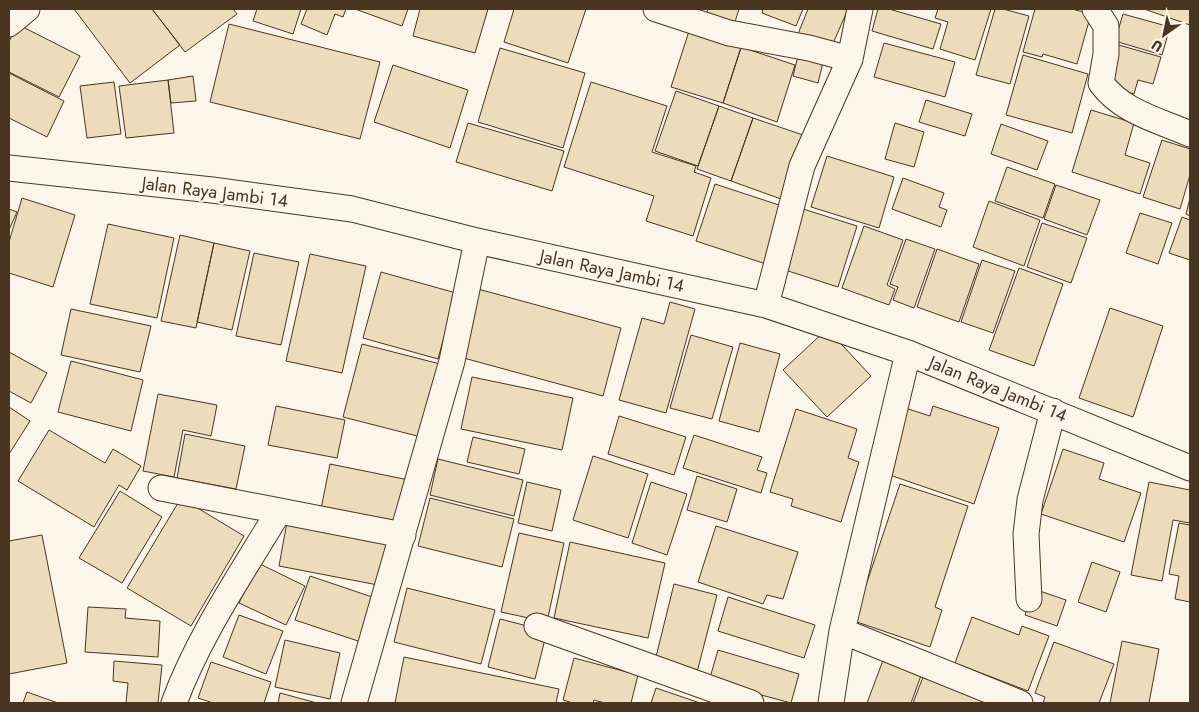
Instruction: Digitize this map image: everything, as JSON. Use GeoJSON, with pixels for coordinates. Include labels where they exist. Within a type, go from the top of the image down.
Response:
{"type":"FeatureCollection","features":[{"type":"Feature","properties":{"kind":"street"},"geometry":{"type":"LineString","coordinates":[[9,24],[27,9]]}},
{"type":"Feature","properties":{"kind":"street"},"geometry":{"type":"LineString","coordinates":[[656,9],[729,33],[850,58]]}},
{"type":"Feature","properties":{"kind":"street"},"geometry":{"type":"LineString","coordinates":[[766,305],[802,166],[850,58],[860,9]]}},
{"type":"Feature","properties":{"kind":"street"},"geometry":{"type":"LineString","coordinates":[[1095,9],[1106,26],[1106,54],[1101,83],[1112,97],[1127,108],[1190,134]]}},
{"type":"Feature","properties":{"kind":"street","name":"Jalan Raya Jambi 14"},"geometry":{"type":"LineString","coordinates":[[9,168],[212,190],[352,209],[477,241],[766,305],[908,352],[1190,468]]}},
{"type":"Feature","properties":{"kind":"street"},"geometry":{"type":"LineString","coordinates":[[354,703],[452,361],[477,241]]}},
{"type":"Feature","properties":{"kind":"street"},"geometry":{"type":"LineString","coordinates":[[831,703],[842,631],[908,352]]}},
{"type":"Feature","properties":{"kind":"street"},"geometry":{"type":"LineString","coordinates":[[1029,599],[1026,534],[1030,500],[1053,411]]}},
{"type":"Feature","properties":{"kind":"street"},"geometry":{"type":"LineString","coordinates":[[161,488],[403,535]]}},
{"type":"Feature","properties":{"kind":"street"},"geometry":{"type":"LineString","coordinates":[[174,703],[184,676],[204,637],[279,511]]}},
{"type":"Feature","properties":{"kind":"street"},"geometry":{"type":"LineString","coordinates":[[537,626],[751,703]]}},
{"type":"Feature","properties":{"kind":"street"},"geometry":{"type":"LineString","coordinates":[[842,631],[1020,703]]}},
{"type":"Feature","properties":{"kind":"building"},"geometry":{"type":"Polygon","coordinates":[[[74,9],[152,9],[180,45],[130,83],[74,9]]]}},
{"type":"Feature","properties":{"kind":"building"},"geometry":{"type":"Polygon","coordinates":[[[152,9],[233,9],[237,14],[185,52],[152,9]]]}},
{"type":"Feature","properties":{"kind":"building"},"geometry":{"type":"Polygon","coordinates":[[[257,9],[301,9],[293,34],[253,21],[257,9]]]}},
{"type":"Feature","properties":{"kind":"building"},"geometry":{"type":"Polygon","coordinates":[[[307,9],[346,9],[343,17],[335,14],[327,35],[301,24],[307,9]]]}},
{"type":"Feature","properties":{"kind":"building"},"geometry":{"type":"Polygon","coordinates":[[[355,9],[408,9],[402,26],[355,9]]]}},
{"type":"Feature","properties":{"kind":"building"},"geometry":{"type":"Polygon","coordinates":[[[420,9],[488,9],[475,53],[413,36],[420,9]]]}},
{"type":"Feature","properties":{"kind":"building"},"geometry":{"type":"Polygon","coordinates":[[[514,9],[586,9],[568,63],[504,42],[514,9]]]}},
{"type":"Feature","properties":{"kind":"building"},"geometry":{"type":"Polygon","coordinates":[[[708,9],[739,9],[734,25],[705,16],[708,9]]]}},
{"type":"Feature","properties":{"kind":"building"},"geometry":{"type":"Polygon","coordinates":[[[763,9],[803,9],[796,26],[762,13],[763,9]]]}},
{"type":"Feature","properties":{"kind":"building"},"geometry":{"type":"Polygon","coordinates":[[[808,9],[848,9],[831,48],[798,34],[808,9]]]}},
{"type":"Feature","properties":{"kind":"building"},"geometry":{"type":"Polygon","coordinates":[[[878,9],[889,9],[941,24],[933,49],[872,31],[878,9]]]}},
{"type":"Feature","properties":{"kind":"building"},"geometry":{"type":"Polygon","coordinates":[[[938,9],[991,9],[975,60],[940,49],[948,22],[935,18],[938,9]]]}},
{"type":"Feature","properties":{"kind":"building"},"geometry":{"type":"Polygon","coordinates":[[[995,9],[1003,9],[1029,16],[1010,84],[976,75],[995,9]]]}},
{"type":"Feature","properties":{"kind":"building"},"geometry":{"type":"Polygon","coordinates":[[[1035,9],[1072,9],[1091,14],[1077,64],[1043,54],[1042,57],[1023,52],[1035,9]]]}},
{"type":"Feature","properties":{"kind":"building"},"geometry":{"type":"Polygon","coordinates":[[[1144,9],[1190,9],[1190,25],[1144,9]]]}},
{"type":"Feature","properties":{"kind":"building"},"geometry":{"type":"Polygon","coordinates":[[[1123,14],[1170,27],[1162,55],[1115,41],[1123,14]]]}},
{"type":"Feature","properties":{"kind":"building"},"geometry":{"type":"Polygon","coordinates":[[[17,24],[80,56],[59,97],[9,72],[9,42],[17,24]]]}},
{"type":"Feature","properties":{"kind":"building"},"geometry":{"type":"Polygon","coordinates":[[[229,24],[380,62],[360,139],[210,102],[229,24]]]}},
{"type":"Feature","properties":{"kind":"building"},"geometry":{"type":"Polygon","coordinates":[[[690,28],[742,45],[723,103],[671,87],[690,28]]]}},
{"type":"Feature","properties":{"kind":"building"},"geometry":{"type":"Polygon","coordinates":[[[884,43],[955,62],[945,97],[874,77],[884,43]]]}},
{"type":"Feature","properties":{"kind":"building"},"geometry":{"type":"Polygon","coordinates":[[[1115,44],[1161,57],[1153,84],[1138,80],[1134,94],[1103,85],[1115,44]]]}},
{"type":"Feature","properties":{"kind":"building"},"geometry":{"type":"Polygon","coordinates":[[[741,47],[795,65],[777,122],[723,103],[741,47]]]}},
{"type":"Feature","properties":{"kind":"building"},"geometry":{"type":"Polygon","coordinates":[[[500,48],[585,73],[563,148],[478,122],[500,48]]]}},
{"type":"Feature","properties":{"kind":"building"},"geometry":{"type":"Polygon","coordinates":[[[799,52],[824,58],[818,83],[793,76],[799,52]]]}},
{"type":"Feature","properties":{"kind":"building"},"geometry":{"type":"Polygon","coordinates":[[[1023,55],[1088,74],[1072,133],[1006,115],[1023,55]]]}},
{"type":"Feature","properties":{"kind":"building"},"geometry":{"type":"Polygon","coordinates":[[[393,65],[468,90],[450,148],[374,122],[393,65]]]}},
{"type":"Feature","properties":{"kind":"building"},"geometry":{"type":"Polygon","coordinates":[[[9,73],[64,101],[47,137],[9,118],[9,73]]]}},
{"type":"Feature","properties":{"kind":"building"},"geometry":{"type":"Polygon","coordinates":[[[193,76],[196,101],[171,103],[168,80],[193,76]]]}},
{"type":"Feature","properties":{"kind":"building"},"geometry":{"type":"Polygon","coordinates":[[[168,80],[174,133],[126,138],[119,86],[168,80]]]}},
{"type":"Feature","properties":{"kind":"building"},"geometry":{"type":"Polygon","coordinates":[[[114,82],[121,134],[87,138],[80,86],[114,82]]]}},
{"type":"Feature","properties":{"kind":"building"},"geometry":{"type":"Polygon","coordinates":[[[591,82],[667,106],[652,152],[696,166],[694,172],[711,178],[693,236],[646,221],[654,196],[564,167],[591,82]]]}},
{"type":"Feature","properties":{"kind":"building"},"geometry":{"type":"Polygon","coordinates":[[[676,91],[719,106],[698,166],[655,151],[676,91]]]}},
{"type":"Feature","properties":{"kind":"building"},"geometry":{"type":"Polygon","coordinates":[[[926,100],[972,114],[965,136],[919,122],[926,100]]]}},
{"type":"Feature","properties":{"kind":"building"},"geometry":{"type":"Polygon","coordinates":[[[719,106],[753,118],[731,181],[697,169],[719,106]]]}},
{"type":"Feature","properties":{"kind":"building"},"geometry":{"type":"Polygon","coordinates":[[[1091,110],[1134,123],[1125,155],[1150,163],[1140,194],[1072,172],[1091,110]]]}},
{"type":"Feature","properties":{"kind":"building"},"geometry":{"type":"Polygon","coordinates":[[[753,118],[803,135],[781,199],[731,181],[753,118]]]}},
{"type":"Feature","properties":{"kind":"building"},"geometry":{"type":"Polygon","coordinates":[[[468,123],[564,151],[552,191],[456,162],[468,123]]]}},
{"type":"Feature","properties":{"kind":"building"},"geometry":{"type":"Polygon","coordinates":[[[895,123],[924,132],[914,167],[885,159],[895,123]]]}},
{"type":"Feature","properties":{"kind":"building"},"geometry":{"type":"Polygon","coordinates":[[[1001,124],[1048,141],[1037,170],[991,154],[1001,124]]]}},
{"type":"Feature","properties":{"kind":"building"},"geometry":{"type":"Polygon","coordinates":[[[1162,140],[1190,149],[1190,175],[1180,209],[1143,197],[1162,140]]]}},
{"type":"Feature","properties":{"kind":"building"},"geometry":{"type":"Polygon","coordinates":[[[827,156],[894,177],[879,228],[811,207],[827,156]]]}},
{"type":"Feature","properties":{"kind":"building"},"geometry":{"type":"Polygon","coordinates":[[[1007,167],[1055,184],[1043,218],[995,201],[1007,167]]]}},
{"type":"Feature","properties":{"kind":"building"},"geometry":{"type":"Polygon","coordinates":[[[903,178],[944,193],[939,207],[947,210],[941,227],[892,209],[903,178]]]}},
{"type":"Feature","properties":{"kind":"building"},"geometry":{"type":"Polygon","coordinates":[[[715,184],[785,207],[766,264],[696,241],[715,184]]]}},
{"type":"Feature","properties":{"kind":"building"},"geometry":{"type":"Polygon","coordinates":[[[1056,185],[1100,200],[1087,235],[1044,219],[1056,185]]]}},
{"type":"Feature","properties":{"kind":"building"},"geometry":{"type":"Polygon","coordinates":[[[22,198],[75,215],[53,287],[9,273],[9,242],[22,198]]]}},
{"type":"Feature","properties":{"kind":"building"},"geometry":{"type":"Polygon","coordinates":[[[1190,198],[1190,216],[1186,214],[1190,198]]]}},
{"type":"Feature","properties":{"kind":"building"},"geometry":{"type":"Polygon","coordinates":[[[989,201],[1040,220],[1024,266],[973,247],[989,201]]]}},
{"type":"Feature","properties":{"kind":"building"},"geometry":{"type":"Polygon","coordinates":[[[800,208],[857,226],[838,287],[782,269],[800,208]]]}},
{"type":"Feature","properties":{"kind":"building"},"geometry":{"type":"Polygon","coordinates":[[[9,209],[17,212],[9,230],[9,209]]]}},
{"type":"Feature","properties":{"kind":"building"},"geometry":{"type":"Polygon","coordinates":[[[1140,213],[1172,223],[1158,264],[1126,253],[1140,213]]]}},
{"type":"Feature","properties":{"kind":"building"},"geometry":{"type":"Polygon","coordinates":[[[1182,217],[1190,220],[1190,260],[1169,253],[1182,217]]]}},
{"type":"Feature","properties":{"kind":"building"},"geometry":{"type":"Polygon","coordinates":[[[1042,223],[1087,238],[1071,283],[1027,267],[1042,223]]]}},
{"type":"Feature","properties":{"kind":"building"},"geometry":{"type":"Polygon","coordinates":[[[108,224],[174,238],[157,318],[90,304],[108,224]]]}},
{"type":"Feature","properties":{"kind":"building"},"geometry":{"type":"Polygon","coordinates":[[[864,226],[903,240],[887,285],[895,289],[889,305],[842,288],[864,226]]]}},
{"type":"Feature","properties":{"kind":"building"},"geometry":{"type":"Polygon","coordinates":[[[180,235],[214,243],[196,328],[161,321],[180,235]]]}},
{"type":"Feature","properties":{"kind":"building"},"geometry":{"type":"Polygon","coordinates":[[[906,239],[935,249],[914,308],[893,300],[898,287],[890,284],[906,239]]]}},
{"type":"Feature","properties":{"kind":"building"},"geometry":{"type":"Polygon","coordinates":[[[214,243],[250,251],[232,330],[197,322],[214,243]]]}},
{"type":"Feature","properties":{"kind":"building"},"geometry":{"type":"Polygon","coordinates":[[[937,249],[979,264],[959,322],[917,307],[937,249]]]}},
{"type":"Feature","properties":{"kind":"building"},"geometry":{"type":"Polygon","coordinates":[[[254,253],[299,262],[281,345],[236,336],[254,253]]]}},
{"type":"Feature","properties":{"kind":"building"},"geometry":{"type":"Polygon","coordinates":[[[310,254],[366,266],[342,373],[286,361],[310,254]]]}},
{"type":"Feature","properties":{"kind":"building"},"geometry":{"type":"Polygon","coordinates":[[[982,260],[1015,271],[993,333],[961,322],[982,260]]]}},
{"type":"Feature","properties":{"kind":"building"},"geometry":{"type":"Polygon","coordinates":[[[1019,268],[1063,284],[1034,366],[989,350],[1019,268]]]}},
{"type":"Feature","properties":{"kind":"building"},"geometry":{"type":"Polygon","coordinates":[[[381,272],[456,293],[438,359],[363,338],[381,272]]]}},
{"type":"Feature","properties":{"kind":"building"},"geometry":{"type":"Polygon","coordinates":[[[478,289],[621,328],[603,396],[460,357],[478,289]]]}},
{"type":"Feature","properties":{"kind":"building"},"geometry":{"type":"Polygon","coordinates":[[[670,302],[695,309],[666,413],[619,400],[642,318],[664,324],[670,302]]]}},
{"type":"Feature","properties":{"kind":"building"},"geometry":{"type":"Polygon","coordinates":[[[1110,308],[1163,326],[1133,417],[1079,398],[1110,308]]]}},
{"type":"Feature","properties":{"kind":"building"},"geometry":{"type":"Polygon","coordinates":[[[71,309],[151,326],[140,372],[61,355],[71,309]]]}},
{"type":"Feature","properties":{"kind":"building"},"geometry":{"type":"Polygon","coordinates":[[[827,329],[871,376],[827,417],[783,370],[827,329]]]}},
{"type":"Feature","properties":{"kind":"building"},"geometry":{"type":"Polygon","coordinates":[[[691,335],[733,347],[712,419],[670,408],[691,335]]]}},
{"type":"Feature","properties":{"kind":"building"},"geometry":{"type":"Polygon","coordinates":[[[740,343],[780,354],[759,432],[719,421],[740,343]]]}},
{"type":"Feature","properties":{"kind":"building"},"geometry":{"type":"Polygon","coordinates":[[[362,344],[444,365],[425,438],[343,417],[362,344]]]}},
{"type":"Feature","properties":{"kind":"building"},"geometry":{"type":"Polygon","coordinates":[[[9,352],[47,373],[31,403],[9,391],[9,352]]]}},
{"type":"Feature","properties":{"kind":"building"},"geometry":{"type":"Polygon","coordinates":[[[71,361],[143,380],[131,431],[58,412],[71,361]]]}},
{"type":"Feature","properties":{"kind":"building"},"geometry":{"type":"Polygon","coordinates":[[[472,377],[573,398],[562,450],[461,429],[472,377]]]}},
{"type":"Feature","properties":{"kind":"building"},"geometry":{"type":"Polygon","coordinates":[[[158,394],[217,405],[211,436],[183,430],[174,477],[143,471],[158,394]]]}},
{"type":"Feature","properties":{"kind":"building"},"geometry":{"type":"Polygon","coordinates":[[[276,406],[345,420],[337,458],[268,445],[276,406]]]}},
{"type":"Feature","properties":{"kind":"building"},"geometry":{"type":"Polygon","coordinates":[[[933,406],[999,428],[974,504],[881,472],[902,407],[930,416],[933,406]]]}},
{"type":"Feature","properties":{"kind":"building"},"geometry":{"type":"Polygon","coordinates":[[[9,407],[30,421],[9,454],[9,407]]]}},
{"type":"Feature","properties":{"kind":"building"},"geometry":{"type":"Polygon","coordinates":[[[796,409],[857,429],[848,458],[859,462],[841,522],[791,506],[793,499],[770,492],[796,409]]]}},
{"type":"Feature","properties":{"kind":"building"},"geometry":{"type":"Polygon","coordinates":[[[619,416],[686,437],[674,475],[608,454],[619,416]]]}},
{"type":"Feature","properties":{"kind":"building"},"geometry":{"type":"Polygon","coordinates":[[[49,430],[105,463],[113,449],[141,466],[127,490],[119,485],[94,527],[18,481],[49,430]]]}},
{"type":"Feature","properties":{"kind":"building"},"geometry":{"type":"Polygon","coordinates":[[[185,434],[245,446],[236,489],[177,478],[185,434]]]}},
{"type":"Feature","properties":{"kind":"building"},"geometry":{"type":"Polygon","coordinates":[[[694,435],[762,457],[757,470],[767,473],[761,493],[683,468],[694,435]]]}},
{"type":"Feature","properties":{"kind":"building"},"geometry":{"type":"Polygon","coordinates":[[[473,437],[525,449],[519,474],[467,462],[473,437]]]}},
{"type":"Feature","properties":{"kind":"building"},"geometry":{"type":"Polygon","coordinates":[[[1063,449],[1104,463],[1099,479],[1141,493],[1124,542],[1041,514],[1063,449]]]}},
{"type":"Feature","properties":{"kind":"building"},"geometry":{"type":"Polygon","coordinates":[[[593,456],[648,474],[628,538],[573,520],[593,456]]]}},
{"type":"Feature","properties":{"kind":"building"},"geometry":{"type":"Polygon","coordinates":[[[438,459],[523,480],[514,516],[430,495],[438,459]]]}},
{"type":"Feature","properties":{"kind":"building"},"geometry":{"type":"Polygon","coordinates":[[[330,464],[409,480],[398,530],[320,514],[330,464]]]}},
{"type":"Feature","properties":{"kind":"building"},"geometry":{"type":"Polygon","coordinates":[[[697,476],[737,489],[727,522],[687,510],[697,476]]]}},
{"type":"Feature","properties":{"kind":"building"},"geometry":{"type":"Polygon","coordinates":[[[527,482],[561,490],[552,531],[518,523],[527,482]]]}},
{"type":"Feature","properties":{"kind":"building"},"geometry":{"type":"Polygon","coordinates":[[[651,482],[687,494],[667,555],[632,543],[651,482]]]}},
{"type":"Feature","properties":{"kind":"building"},"geometry":{"type":"Polygon","coordinates":[[[1149,482],[1190,490],[1190,523],[1173,520],[1162,581],[1131,575],[1149,482]]]}},
{"type":"Feature","properties":{"kind":"building"},"geometry":{"type":"Polygon","coordinates":[[[900,484],[968,506],[935,607],[942,610],[930,647],[854,621],[900,484]]]}},
{"type":"Feature","properties":{"kind":"building"},"geometry":{"type":"Polygon","coordinates":[[[120,491],[162,517],[122,583],[79,558],[120,491]]]}},
{"type":"Feature","properties":{"kind":"building"},"geometry":{"type":"Polygon","coordinates":[[[181,498],[244,536],[191,626],[127,588],[181,498]]]}},
{"type":"Feature","properties":{"kind":"building"},"geometry":{"type":"Polygon","coordinates":[[[430,498],[514,519],[502,567],[418,546],[430,498]]]}},
{"type":"Feature","properties":{"kind":"building"},"geometry":{"type":"Polygon","coordinates":[[[287,522],[391,543],[383,586],[279,566],[287,522]]]}},
{"type":"Feature","properties":{"kind":"building"},"geometry":{"type":"Polygon","coordinates":[[[1179,523],[1190,525],[1190,602],[1175,599],[1179,576],[1169,574],[1179,523]]]}},
{"type":"Feature","properties":{"kind":"building"},"geometry":{"type":"Polygon","coordinates":[[[716,526],[798,552],[783,599],[767,595],[763,604],[698,582],[716,526]]]}},
{"type":"Feature","properties":{"kind":"building"},"geometry":{"type":"Polygon","coordinates":[[[519,533],[564,543],[547,622],[501,612],[519,533]]]}},
{"type":"Feature","properties":{"kind":"building"},"geometry":{"type":"Polygon","coordinates":[[[42,535],[67,663],[9,674],[9,541],[42,535]]]}},
{"type":"Feature","properties":{"kind":"building"},"geometry":{"type":"Polygon","coordinates":[[[570,542],[665,563],[648,638],[554,618],[570,542]]]}},
{"type":"Feature","properties":{"kind":"building"},"geometry":{"type":"Polygon","coordinates":[[[1092,562],[1120,572],[1106,612],[1078,602],[1092,562]]]}},
{"type":"Feature","properties":{"kind":"building"},"geometry":{"type":"Polygon","coordinates":[[[258,563],[305,586],[286,625],[239,603],[258,563]]]}},
{"type":"Feature","properties":{"kind":"building"},"geometry":{"type":"Polygon","coordinates":[[[310,576],[381,600],[367,644],[295,620],[310,576]]]}},
{"type":"Feature","properties":{"kind":"building"},"geometry":{"type":"Polygon","coordinates":[[[674,584],[717,595],[696,676],[654,665],[674,584]]]}},
{"type":"Feature","properties":{"kind":"building"},"geometry":{"type":"Polygon","coordinates":[[[407,588],[495,610],[481,664],[394,642],[407,588]]]}},
{"type":"Feature","properties":{"kind":"building"},"geometry":{"type":"Polygon","coordinates":[[[1034,589],[1066,600],[1057,626],[1025,615],[1034,589]]]}},
{"type":"Feature","properties":{"kind":"building"},"geometry":{"type":"Polygon","coordinates":[[[728,597],[815,625],[804,658],[718,631],[728,597]]]}},
{"type":"Feature","properties":{"kind":"building"},"geometry":{"type":"Polygon","coordinates":[[[88,607],[126,609],[125,618],[160,621],[158,657],[85,652],[88,607]]]}},
{"type":"Feature","properties":{"kind":"building"},"geometry":{"type":"Polygon","coordinates":[[[239,615],[283,631],[266,674],[223,657],[239,615]]]}},
{"type":"Feature","properties":{"kind":"building"},"geometry":{"type":"Polygon","coordinates":[[[972,617],[1019,635],[1022,626],[1049,636],[1028,691],[955,663],[972,617]]]}},
{"type":"Feature","properties":{"kind":"building"},"geometry":{"type":"Polygon","coordinates":[[[500,619],[547,631],[535,679],[488,667],[500,619]]]}},
{"type":"Feature","properties":{"kind":"building"},"geometry":{"type":"Polygon","coordinates":[[[285,640],[340,653],[330,699],[275,687],[285,640]]]}},
{"type":"Feature","properties":{"kind":"building"},"geometry":{"type":"Polygon","coordinates":[[[1122,641],[1159,649],[1149,703],[1110,703],[1122,641]]]}},
{"type":"Feature","properties":{"kind":"building"},"geometry":{"type":"Polygon","coordinates":[[[1054,642],[1114,664],[1099,703],[1043,703],[1045,697],[1035,693],[1054,642]]]}},
{"type":"Feature","properties":{"kind":"building"},"geometry":{"type":"Polygon","coordinates":[[[718,650],[799,674],[791,703],[709,681],[718,650]]]}},
{"type":"Feature","properties":{"kind":"building"},"geometry":{"type":"Polygon","coordinates":[[[885,655],[923,670],[911,703],[867,703],[885,655]]]}},
{"type":"Feature","properties":{"kind":"building"},"geometry":{"type":"Polygon","coordinates":[[[404,657],[559,689],[556,703],[395,703],[404,657]]]}},
{"type":"Feature","properties":{"kind":"building"},"geometry":{"type":"Polygon","coordinates":[[[574,658],[638,675],[631,703],[605,703],[594,700],[593,703],[573,703],[563,700],[574,658]]]}},
{"type":"Feature","properties":{"kind":"building"},"geometry":{"type":"Polygon","coordinates":[[[114,661],[162,665],[158,703],[126,703],[128,683],[113,681],[114,661]]]}},
{"type":"Feature","properties":{"kind":"building"},"geometry":{"type":"Polygon","coordinates":[[[211,662],[271,682],[264,703],[213,703],[198,698],[211,662]]]}},
{"type":"Feature","properties":{"kind":"building"},"geometry":{"type":"Polygon","coordinates":[[[925,672],[993,703],[913,703],[925,672]]]}},
{"type":"Feature","properties":{"kind":"building"},"geometry":{"type":"Polygon","coordinates":[[[656,688],[700,703],[651,703],[656,688]]]}},
{"type":"Feature","properties":{"kind":"building"},"geometry":{"type":"Polygon","coordinates":[[[27,692],[58,703],[23,703],[27,692]]]}},
{"type":"Feature","properties":{"kind":"building"},"geometry":{"type":"Polygon","coordinates":[[[280,693],[317,703],[278,703],[280,693]]]}}]}
